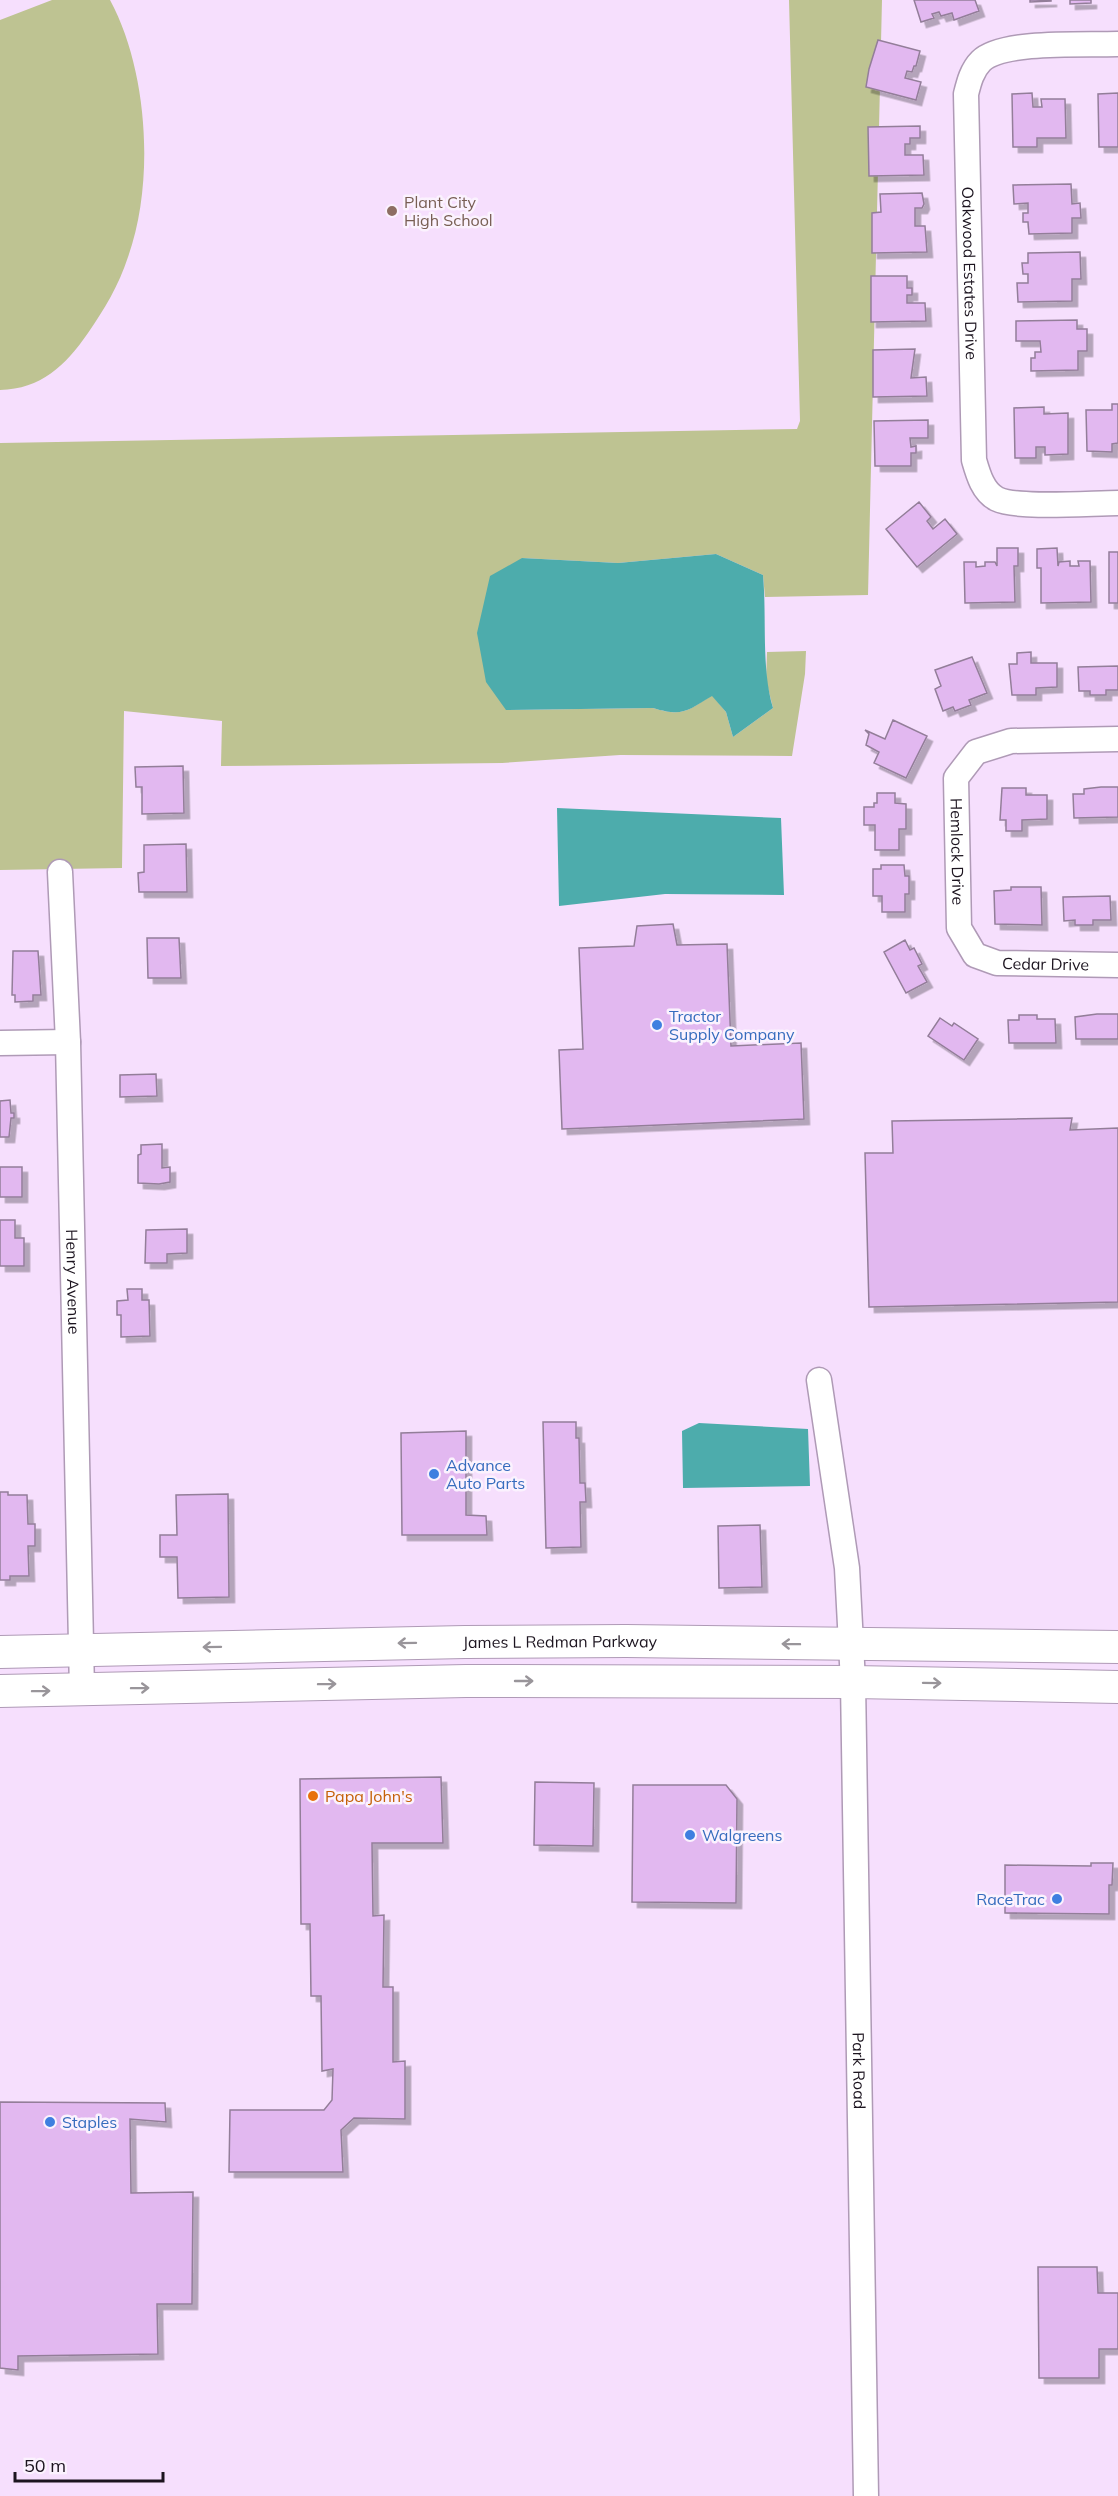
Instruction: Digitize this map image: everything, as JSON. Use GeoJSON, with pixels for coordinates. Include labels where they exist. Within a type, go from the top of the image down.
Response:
{"type":"FeatureCollection","features":[{"type":"Feature","properties":{"kind":"main road","name":"James L Redman Parkway"},"geometry":{"type":"LineString","coordinates":[[0,1652],[626,1641],[1118,1647]]}},
{"type":"Feature","properties":{"kind":"main road"},"geometry":{"type":"LineString","coordinates":[[853,1682],[879,1667],[914,1660],[1102,1662],[1118,1655]]}},
{"type":"Feature","properties":{"kind":"main road"},"geometry":{"type":"LineString","coordinates":[[0,1691],[466,1681],[853,1682],[1118,1687]]}},
{"type":"Feature","properties":{"kind":"street","name":"Oakwood Estates Drive"},"geometry":{"type":"LineString","coordinates":[[1118,44],[1011,47],[982,59],[972,74],[966,94],[974,460],[980,482],[996,498],[1017,504],[1118,503]]}},
{"type":"Feature","properties":{"kind":"street","name":"Hemlock Drive"},"geometry":{"type":"LineString","coordinates":[[975,955],[959,928],[957,778],[976,752],[1011,741],[1118,739]]}},
{"type":"Feature","properties":{"kind":"street","name":"Henry Avenue"},"geometry":{"type":"LineString","coordinates":[[60,872],[68,1042],[82,1690]]}},
{"type":"Feature","properties":{"kind":"street","name":"Cedar Drive"},"geometry":{"type":"LineString","coordinates":[[975,955],[997,963],[1118,965]]}},
{"type":"Feature","properties":{"kind":"street"},"geometry":{"type":"LineString","coordinates":[[0,1042],[68,1042]]}},
{"type":"Feature","properties":{"kind":"street","name":"Park Road"},"geometry":{"type":"LineString","coordinates":[[819,1380],[847,1568],[849,1645],[853,1682],[866,2496]]}},
{"type":"Feature","properties":{"kind":"shaded area"},"geometry":{"type":"Polygon","coordinates":[[[52,0],[110,0],[123,28],[140,92],[144,161],[142,195],[137,227],[128,257],[111,297],[88,333],[70,356],[51,374],[28,385],[0,390],[0,20],[52,0]]]}},
{"type":"Feature","properties":{"kind":"shaded area"},"geometry":{"type":"Polygon","coordinates":[[[789,0],[882,0],[868,595],[765,597],[763,575],[716,554],[618,563],[522,558],[506,710],[653,708],[678,712],[690,709],[712,695],[726,712],[733,737],[773,708],[766,680],[767,652],[806,651],[805,674],[792,756],[620,755],[502,763],[221,766],[222,721],[124,711],[122,868],[0,870],[0,443],[797,429],[800,421],[789,0]]]}},
{"type":"Feature","properties":{"kind":"shaded area"},"geometry":{"type":"Polygon","coordinates":[[[716,554],[763,575],[767,676],[773,708],[733,737],[726,712],[712,696],[690,709],[678,712],[653,708],[506,710],[486,682],[477,633],[490,576],[522,558],[618,563],[716,554]]]}},
{"type":"Feature","properties":{"kind":"shaded area"},"geometry":{"type":"Polygon","coordinates":[[[557,808],[781,818],[784,895],[665,894],[559,906],[557,808]]]}},
{"type":"Feature","properties":{"kind":"shaded area"},"geometry":{"type":"Polygon","coordinates":[[[699,1423],[808,1429],[810,1486],[683,1488],[682,1431],[699,1423]]]}},
{"type":"Feature","properties":{"kind":"building"},"geometry":{"type":"Polygon","coordinates":[[[914,0],[975,0],[979,11],[954,20],[952,13],[941,16],[939,12],[932,14],[934,18],[921,22],[914,0]]]}},
{"type":"Feature","properties":{"kind":"building"},"geometry":{"type":"Polygon","coordinates":[[[1030,0],[1051,0],[1051,1],[1030,2],[1030,0]]]}},
{"type":"Feature","properties":{"kind":"building"},"geometry":{"type":"Polygon","coordinates":[[[1070,0],[1091,0],[1091,3],[1070,4],[1070,0]]]}},
{"type":"Feature","properties":{"kind":"building"},"geometry":{"type":"Polygon","coordinates":[[[878,40],[920,51],[916,66],[912,72],[907,71],[905,78],[921,82],[916,100],[866,87],[878,40]]]}},
{"type":"Feature","properties":{"kind":"building"},"geometry":{"type":"Polygon","coordinates":[[[1032,93],[1033,107],[1042,107],[1041,99],[1065,99],[1066,138],[1037,138],[1037,147],[1013,147],[1012,94],[1032,93]]]}},
{"type":"Feature","properties":{"kind":"building"},"geometry":{"type":"Polygon","coordinates":[[[1118,93],[1118,147],[1099,147],[1098,94],[1118,93]]]}},
{"type":"Feature","properties":{"kind":"building"},"geometry":{"type":"Polygon","coordinates":[[[920,126],[920,138],[910,138],[910,144],[905,144],[905,155],[923,155],[924,175],[869,176],[868,127],[920,126]]]}},
{"type":"Feature","properties":{"kind":"building"},"geometry":{"type":"Polygon","coordinates":[[[1071,184],[1072,204],[1080,203],[1081,218],[1072,218],[1072,233],[1029,234],[1028,222],[1023,222],[1023,213],[1028,213],[1028,203],[1014,204],[1013,185],[1071,184]]]}},
{"type":"Feature","properties":{"kind":"building"},"geometry":{"type":"Polygon","coordinates":[[[922,193],[924,204],[922,208],[915,208],[915,226],[925,226],[927,252],[872,253],[872,213],[881,212],[880,194],[922,193]]]}},
{"type":"Feature","properties":{"kind":"building"},"geometry":{"type":"Polygon","coordinates":[[[1080,252],[1081,279],[1072,279],[1072,301],[1018,302],[1017,283],[1028,283],[1028,274],[1023,274],[1022,263],[1028,263],[1028,253],[1080,252]]]}},
{"type":"Feature","properties":{"kind":"building"},"geometry":{"type":"Polygon","coordinates":[[[871,276],[907,276],[907,288],[912,288],[912,295],[907,295],[907,303],[925,303],[926,321],[871,322],[871,276]]]}},
{"type":"Feature","properties":{"kind":"building"},"geometry":{"type":"Polygon","coordinates":[[[1077,320],[1077,329],[1087,329],[1087,351],[1078,351],[1078,370],[1031,371],[1031,358],[1035,358],[1035,352],[1041,352],[1040,341],[1016,341],[1016,321],[1077,320]]]}},
{"type":"Feature","properties":{"kind":"building"},"geometry":{"type":"Polygon","coordinates":[[[915,349],[911,378],[926,377],[927,396],[873,397],[873,350],[915,349]]]}},
{"type":"Feature","properties":{"kind":"building"},"geometry":{"type":"Polygon","coordinates":[[[1112,404],[1118,404],[1118,443],[1112,444],[1112,452],[1087,451],[1086,410],[1112,410],[1112,404]]]}},
{"type":"Feature","properties":{"kind":"building"},"geometry":{"type":"Polygon","coordinates":[[[1044,407],[1044,414],[1068,413],[1068,454],[1045,455],[1045,447],[1036,447],[1036,458],[1015,458],[1014,408],[1044,407]]]}},
{"type":"Feature","properties":{"kind":"building"},"geometry":{"type":"Polygon","coordinates":[[[928,420],[928,438],[910,438],[911,447],[916,446],[916,453],[911,453],[911,466],[875,466],[874,421],[928,420]]]}},
{"type":"Feature","properties":{"kind":"building"},"geometry":{"type":"Polygon","coordinates":[[[919,502],[931,517],[927,521],[933,529],[945,519],[957,534],[917,567],[886,529],[919,502]]]}},
{"type":"Feature","properties":{"kind":"building"},"geometry":{"type":"Polygon","coordinates":[[[997,548],[1018,548],[1018,566],[1014,566],[1015,602],[965,603],[964,562],[976,562],[976,567],[985,566],[985,562],[995,562],[997,566],[997,548]]]}},
{"type":"Feature","properties":{"kind":"building"},"geometry":{"type":"Polygon","coordinates":[[[1057,548],[1058,566],[1059,562],[1070,561],[1070,566],[1079,566],[1078,561],[1090,561],[1091,602],[1041,603],[1041,568],[1037,568],[1037,549],[1057,548]]]}},
{"type":"Feature","properties":{"kind":"building"},"geometry":{"type":"Polygon","coordinates":[[[1109,552],[1118,552],[1118,603],[1109,603],[1109,552]]]}},
{"type":"Feature","properties":{"kind":"building"},"geometry":{"type":"Polygon","coordinates":[[[1031,652],[1031,663],[1057,663],[1057,687],[1036,688],[1036,695],[1012,695],[1009,664],[1017,664],[1017,653],[1031,652]]]}},
{"type":"Feature","properties":{"kind":"building"},"geometry":{"type":"Polygon","coordinates":[[[972,657],[987,693],[969,700],[971,705],[955,711],[953,707],[943,711],[935,689],[941,686],[935,670],[972,657]]]}},
{"type":"Feature","properties":{"kind":"building"},"geometry":{"type":"Polygon","coordinates":[[[1118,666],[1118,690],[1106,690],[1106,695],[1090,695],[1090,691],[1079,691],[1078,667],[1118,666]]]}},
{"type":"Feature","properties":{"kind":"building"},"geometry":{"type":"Polygon","coordinates":[[[893,720],[927,736],[906,778],[874,763],[879,752],[866,745],[869,734],[865,730],[885,739],[893,720]]]}},
{"type":"Feature","properties":{"kind":"building"},"geometry":{"type":"Polygon","coordinates":[[[183,766],[184,813],[142,814],[142,787],[136,787],[135,767],[183,766]]]}},
{"type":"Feature","properties":{"kind":"building"},"geometry":{"type":"Polygon","coordinates":[[[1118,787],[1118,817],[1074,818],[1073,794],[1084,794],[1084,789],[1118,787]]]}},
{"type":"Feature","properties":{"kind":"building"},"geometry":{"type":"Polygon","coordinates":[[[1002,788],[1026,788],[1026,795],[1047,795],[1047,819],[1022,820],[1022,831],[1006,831],[1006,820],[1000,820],[1002,788]]]}},
{"type":"Feature","properties":{"kind":"building"},"geometry":{"type":"Polygon","coordinates":[[[877,793],[895,793],[895,803],[906,804],[906,829],[899,829],[899,850],[875,850],[875,825],[864,825],[864,807],[874,807],[874,803],[877,803],[877,793]]]}},
{"type":"Feature","properties":{"kind":"building"},"geometry":{"type":"Polygon","coordinates":[[[186,844],[187,892],[139,892],[138,873],[144,872],[144,845],[186,844]]]}},
{"type":"Feature","properties":{"kind":"building"},"geometry":{"type":"Polygon","coordinates":[[[881,865],[904,865],[905,876],[909,876],[909,894],[905,894],[905,912],[882,912],[882,896],[873,896],[873,869],[881,869],[881,865]]]}},
{"type":"Feature","properties":{"kind":"building"},"geometry":{"type":"Polygon","coordinates":[[[1011,887],[1041,887],[1042,925],[995,924],[994,891],[1011,890],[1011,887]]]}},
{"type":"Feature","properties":{"kind":"building"},"geometry":{"type":"Polygon","coordinates":[[[1110,896],[1111,920],[1093,920],[1093,925],[1075,925],[1075,920],[1064,921],[1063,897],[1110,896]]]}},
{"type":"Feature","properties":{"kind":"building"},"geometry":{"type":"Polygon","coordinates":[[[673,924],[677,945],[727,944],[731,1046],[801,1043],[804,1119],[562,1129],[559,1050],[583,1049],[579,948],[634,946],[637,926],[673,924]]]}},
{"type":"Feature","properties":{"kind":"building"},"geometry":{"type":"Polygon","coordinates":[[[147,938],[179,938],[181,978],[148,978],[147,938]]]}},
{"type":"Feature","properties":{"kind":"building"},"geometry":{"type":"Polygon","coordinates":[[[905,940],[910,950],[914,948],[922,964],[918,966],[927,982],[906,993],[884,952],[905,940]]]}},
{"type":"Feature","properties":{"kind":"building"},"geometry":{"type":"Polygon","coordinates":[[[13,951],[38,951],[41,995],[33,995],[33,1001],[15,1002],[15,995],[12,995],[13,951]]]}},
{"type":"Feature","properties":{"kind":"building"},"geometry":{"type":"Polygon","coordinates":[[[1118,1014],[1118,1039],[1076,1039],[1075,1017],[1118,1014]]]}},
{"type":"Feature","properties":{"kind":"building"},"geometry":{"type":"Polygon","coordinates":[[[1019,1015],[1037,1015],[1037,1019],[1055,1019],[1056,1043],[1009,1043],[1008,1020],[1019,1020],[1019,1015]]]}},
{"type":"Feature","properties":{"kind":"building"},"geometry":{"type":"Polygon","coordinates":[[[940,1018],[952,1026],[954,1023],[978,1039],[964,1060],[928,1036],[940,1018]]]}},
{"type":"Feature","properties":{"kind":"building"},"geometry":{"type":"Polygon","coordinates":[[[156,1074],[157,1096],[120,1097],[120,1075],[156,1074]]]}},
{"type":"Feature","properties":{"kind":"building"},"geometry":{"type":"Polygon","coordinates":[[[10,1100],[11,1113],[14,1113],[14,1118],[11,1118],[9,1137],[0,1137],[0,1101],[10,1100]]]}},
{"type":"Feature","properties":{"kind":"building"},"geometry":{"type":"Polygon","coordinates":[[[1072,1118],[1070,1130],[1118,1128],[1118,1302],[869,1307],[865,1153],[893,1153],[892,1121],[1072,1118]]]}},
{"type":"Feature","properties":{"kind":"building"},"geometry":{"type":"Polygon","coordinates":[[[162,1144],[162,1168],[170,1167],[170,1182],[138,1183],[138,1155],[141,1154],[141,1145],[162,1144]]]}},
{"type":"Feature","properties":{"kind":"building"},"geometry":{"type":"Polygon","coordinates":[[[0,1167],[22,1167],[22,1197],[0,1197],[0,1167]]]}},
{"type":"Feature","properties":{"kind":"building"},"geometry":{"type":"Polygon","coordinates":[[[0,1220],[15,1220],[15,1238],[24,1238],[24,1266],[0,1266],[0,1220]]]}},
{"type":"Feature","properties":{"kind":"building"},"geometry":{"type":"Polygon","coordinates":[[[187,1229],[187,1253],[167,1254],[167,1263],[145,1263],[146,1230],[187,1229]]]}},
{"type":"Feature","properties":{"kind":"building"},"geometry":{"type":"Polygon","coordinates":[[[127,1289],[142,1289],[142,1300],[149,1300],[150,1336],[121,1337],[121,1315],[117,1315],[117,1301],[128,1300],[127,1289]]]}},
{"type":"Feature","properties":{"kind":"building"},"geometry":{"type":"Polygon","coordinates":[[[543,1422],[576,1422],[576,1438],[579,1438],[580,1483],[585,1483],[586,1502],[580,1502],[581,1547],[546,1548],[543,1422]]]}},
{"type":"Feature","properties":{"kind":"building","name":"Advance Auto Parts"},"geometry":{"type":"Polygon","coordinates":[[[466,1431],[466,1515],[486,1516],[487,1535],[402,1535],[401,1433],[466,1431]]]}},
{"type":"Feature","properties":{"kind":"building"},"geometry":{"type":"Polygon","coordinates":[[[0,1492],[8,1492],[8,1495],[27,1495],[28,1524],[35,1524],[35,1546],[28,1546],[29,1576],[10,1576],[10,1580],[0,1580],[0,1492]]]}},
{"type":"Feature","properties":{"kind":"building"},"geometry":{"type":"Polygon","coordinates":[[[228,1494],[229,1597],[178,1598],[177,1557],[160,1557],[160,1535],[177,1535],[176,1495],[228,1494]]]}},
{"type":"Feature","properties":{"kind":"building"},"geometry":{"type":"Polygon","coordinates":[[[760,1525],[762,1587],[719,1588],[718,1526],[760,1525]]]}},
{"type":"Feature","properties":{"kind":"building"},"geometry":{"type":"Polygon","coordinates":[[[441,1777],[443,1843],[372,1843],[373,1916],[384,1915],[383,1987],[393,1987],[393,2062],[405,2061],[405,2119],[354,2118],[341,2130],[343,2172],[229,2172],[230,2110],[324,2110],[332,2100],[333,2069],[322,2071],[321,1996],[311,1996],[310,1924],[301,1924],[300,1779],[441,1777]]]}},
{"type":"Feature","properties":{"kind":"building"},"geometry":{"type":"Polygon","coordinates":[[[535,1782],[594,1783],[593,1846],[534,1845],[535,1782]]]}},
{"type":"Feature","properties":{"kind":"building"},"geometry":{"type":"Polygon","coordinates":[[[633,1785],[726,1785],[737,1799],[736,1903],[632,1902],[633,1785]]]}},
{"type":"Feature","properties":{"kind":"building","name":"RaceTrac"},"geometry":{"type":"Polygon","coordinates":[[[1091,1863],[1113,1863],[1112,1885],[1109,1885],[1109,1914],[1005,1913],[1005,1865],[1091,1866],[1091,1863]]]}},
{"type":"Feature","properties":{"kind":"building"},"geometry":{"type":"Polygon","coordinates":[[[0,2102],[165,2103],[166,2122],[130,2119],[131,2193],[193,2192],[192,2304],[157,2304],[158,2354],[18,2356],[18,2370],[0,2368],[0,2102]]]}},
{"type":"Feature","properties":{"kind":"building"},"geometry":{"type":"Polygon","coordinates":[[[1038,2267],[1097,2267],[1098,2293],[1118,2293],[1118,2349],[1099,2349],[1099,2378],[1039,2378],[1038,2267]]]}},
{"type":"Feature","properties":{"kind":"place","name":"Plant City High School"},"geometry":{"type":"Point","coordinates":[392,211]}},
{"type":"Feature","properties":{"kind":"place","name":"Tractor Supply Company"},"geometry":{"type":"Point","coordinates":[657,1025]}},
{"type":"Feature","properties":{"kind":"place","name":"Advance Auto Parts"},"geometry":{"type":"Point","coordinates":[434,1474]}},
{"type":"Feature","properties":{"kind":"place","name":"Papa John's"},"geometry":{"type":"Point","coordinates":[313,1796]}},
{"type":"Feature","properties":{"kind":"place","name":"Walgreens"},"geometry":{"type":"Point","coordinates":[690,1835]}},
{"type":"Feature","properties":{"kind":"place","name":"RaceTrac"},"geometry":{"type":"Point","coordinates":[1057,1899]}},
{"type":"Feature","properties":{"kind":"place","name":"Staples"},"geometry":{"type":"Point","coordinates":[50,2122]}}]}
